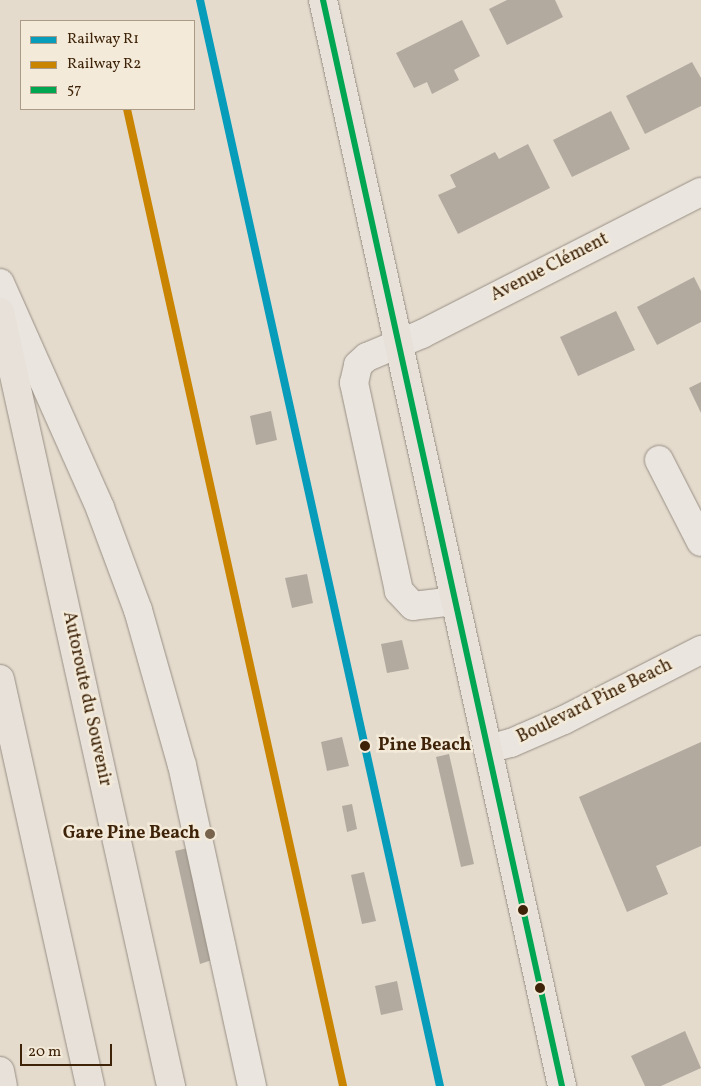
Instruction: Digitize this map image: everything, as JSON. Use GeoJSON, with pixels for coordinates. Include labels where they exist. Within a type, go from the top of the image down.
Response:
{"type":"FeatureCollection","features":[{"type":"Feature","properties":{"kind":"main road"},"geometry":{"type":"LineString","coordinates":[[323,0],[562,1086]]}},
{"type":"Feature","properties":{"kind":"main road","name":"Autoroute du Souvenir"},"geometry":{"type":"LineString","coordinates":[[0,312],[171,1086]]}},
{"type":"Feature","properties":{"kind":"main road"},"geometry":{"type":"LineString","coordinates":[[0,679],[90,1086]]}},
{"type":"Feature","properties":{"kind":"main road"},"geometry":{"type":"LineString","coordinates":[[0,1071],[3,1086]]}},
{"type":"Feature","properties":{"kind":"street","name":"Avenue Clément"},"geometry":{"type":"LineString","coordinates":[[455,601],[412,606],[402,597],[354,383],[362,361],[400,344],[701,192]]}},
{"type":"Feature","properties":{"kind":"street"},"geometry":{"type":"LineString","coordinates":[[0,283],[100,508],[138,610],[182,765],[252,1086]]}},
{"type":"Feature","properties":{"kind":"street"},"geometry":{"type":"LineString","coordinates":[[658,460],[701,542]]}},
{"type":"Feature","properties":{"kind":"street","name":"Boulevard Pine Beach"},"geometry":{"type":"LineString","coordinates":[[488,749],[511,743],[556,724],[701,650]]}},
{"type":"Feature","properties":{"kind":"building"},"geometry":{"type":"Polygon","coordinates":[[[507,0],[555,0],[563,17],[507,45],[489,9],[507,0]]]}},
{"type":"Feature","properties":{"kind":"building"},"geometry":{"type":"Polygon","coordinates":[[[462,20],[480,56],[454,70],[459,80],[432,94],[427,82],[414,88],[396,53],[462,20]]]}},
{"type":"Feature","properties":{"kind":"building"},"geometry":{"type":"Polygon","coordinates":[[[692,62],[701,78],[701,106],[645,134],[626,96],[692,62]]]}},
{"type":"Feature","properties":{"kind":"building"},"geometry":{"type":"Polygon","coordinates":[[[611,111],[630,149],[572,177],[553,140],[611,111]]]}},
{"type":"Feature","properties":{"kind":"building"},"geometry":{"type":"Polygon","coordinates":[[[528,144],[550,188],[458,234],[438,195],[456,187],[450,175],[495,152],[499,159],[528,144]]]}},
{"type":"Feature","properties":{"kind":"building"},"geometry":{"type":"Polygon","coordinates":[[[694,277],[701,291],[701,322],[657,345],[637,307],[694,277]]]}},
{"type":"Feature","properties":{"kind":"building"},"geometry":{"type":"Polygon","coordinates":[[[616,311],[635,350],[578,376],[560,337],[616,311]]]}},
{"type":"Feature","properties":{"kind":"building"},"geometry":{"type":"Polygon","coordinates":[[[701,382],[701,413],[689,388],[701,382]]]}},
{"type":"Feature","properties":{"kind":"building"},"geometry":{"type":"Polygon","coordinates":[[[271,411],[277,440],[256,445],[250,416],[271,411]]]}},
{"type":"Feature","properties":{"kind":"building"},"geometry":{"type":"Polygon","coordinates":[[[307,574],[313,603],[292,608],[285,578],[307,574]]]}},
{"type":"Feature","properties":{"kind":"building"},"geometry":{"type":"Polygon","coordinates":[[[402,640],[409,669],[387,673],[381,644],[402,640]]]}},
{"type":"Feature","properties":{"kind":"building"},"geometry":{"type":"Polygon","coordinates":[[[342,737],[349,766],[327,771],[321,742],[342,737]]]}},
{"type":"Feature","properties":{"kind":"building"},"geometry":{"type":"Polygon","coordinates":[[[701,742],[701,846],[656,866],[668,894],[627,912],[579,797],[701,742]]]}},
{"type":"Feature","properties":{"kind":"building"},"geometry":{"type":"Polygon","coordinates":[[[449,754],[474,864],[461,867],[436,757],[449,754]]]}},
{"type":"Feature","properties":{"kind":"building"},"geometry":{"type":"Polygon","coordinates":[[[352,804],[357,829],[347,832],[342,806],[352,804]]]}},
{"type":"Feature","properties":{"kind":"building"},"geometry":{"type":"Polygon","coordinates":[[[188,848],[212,960],[200,964],[175,851],[188,848]]]}},
{"type":"Feature","properties":{"kind":"building"},"geometry":{"type":"Polygon","coordinates":[[[364,872],[376,921],[362,924],[351,875],[364,872]]]}},
{"type":"Feature","properties":{"kind":"building"},"geometry":{"type":"Polygon","coordinates":[[[397,981],[403,1010],[381,1015],[375,986],[397,981]]]}},
{"type":"Feature","properties":{"kind":"building"},"geometry":{"type":"Polygon","coordinates":[[[685,1031],[701,1068],[661,1086],[645,1086],[631,1056],[685,1031]]]}},
{"type":"Feature","properties":{"kind":"rail line","name":"R1"},"geometry":{"type":"LineString","coordinates":[[200,0],[440,1086]]}},
{"type":"Feature","properties":{"kind":"rail line","name":"R2"},"geometry":{"type":"LineString","coordinates":[[127,110],[343,1086]]}},
{"type":"Feature","properties":{"kind":"transit line","name":"57"},"geometry":{"type":"LineString","coordinates":[[323,0],[562,1086]]}},
{"type":"Feature","properties":{"kind":"place","name":"Pine Beach"},"geometry":{"type":"Point","coordinates":[365,746]}},
{"type":"Feature","properties":{"kind":"place","name":"Gare Pine Beach"},"geometry":{"type":"Point","coordinates":[210,834]}}]}
